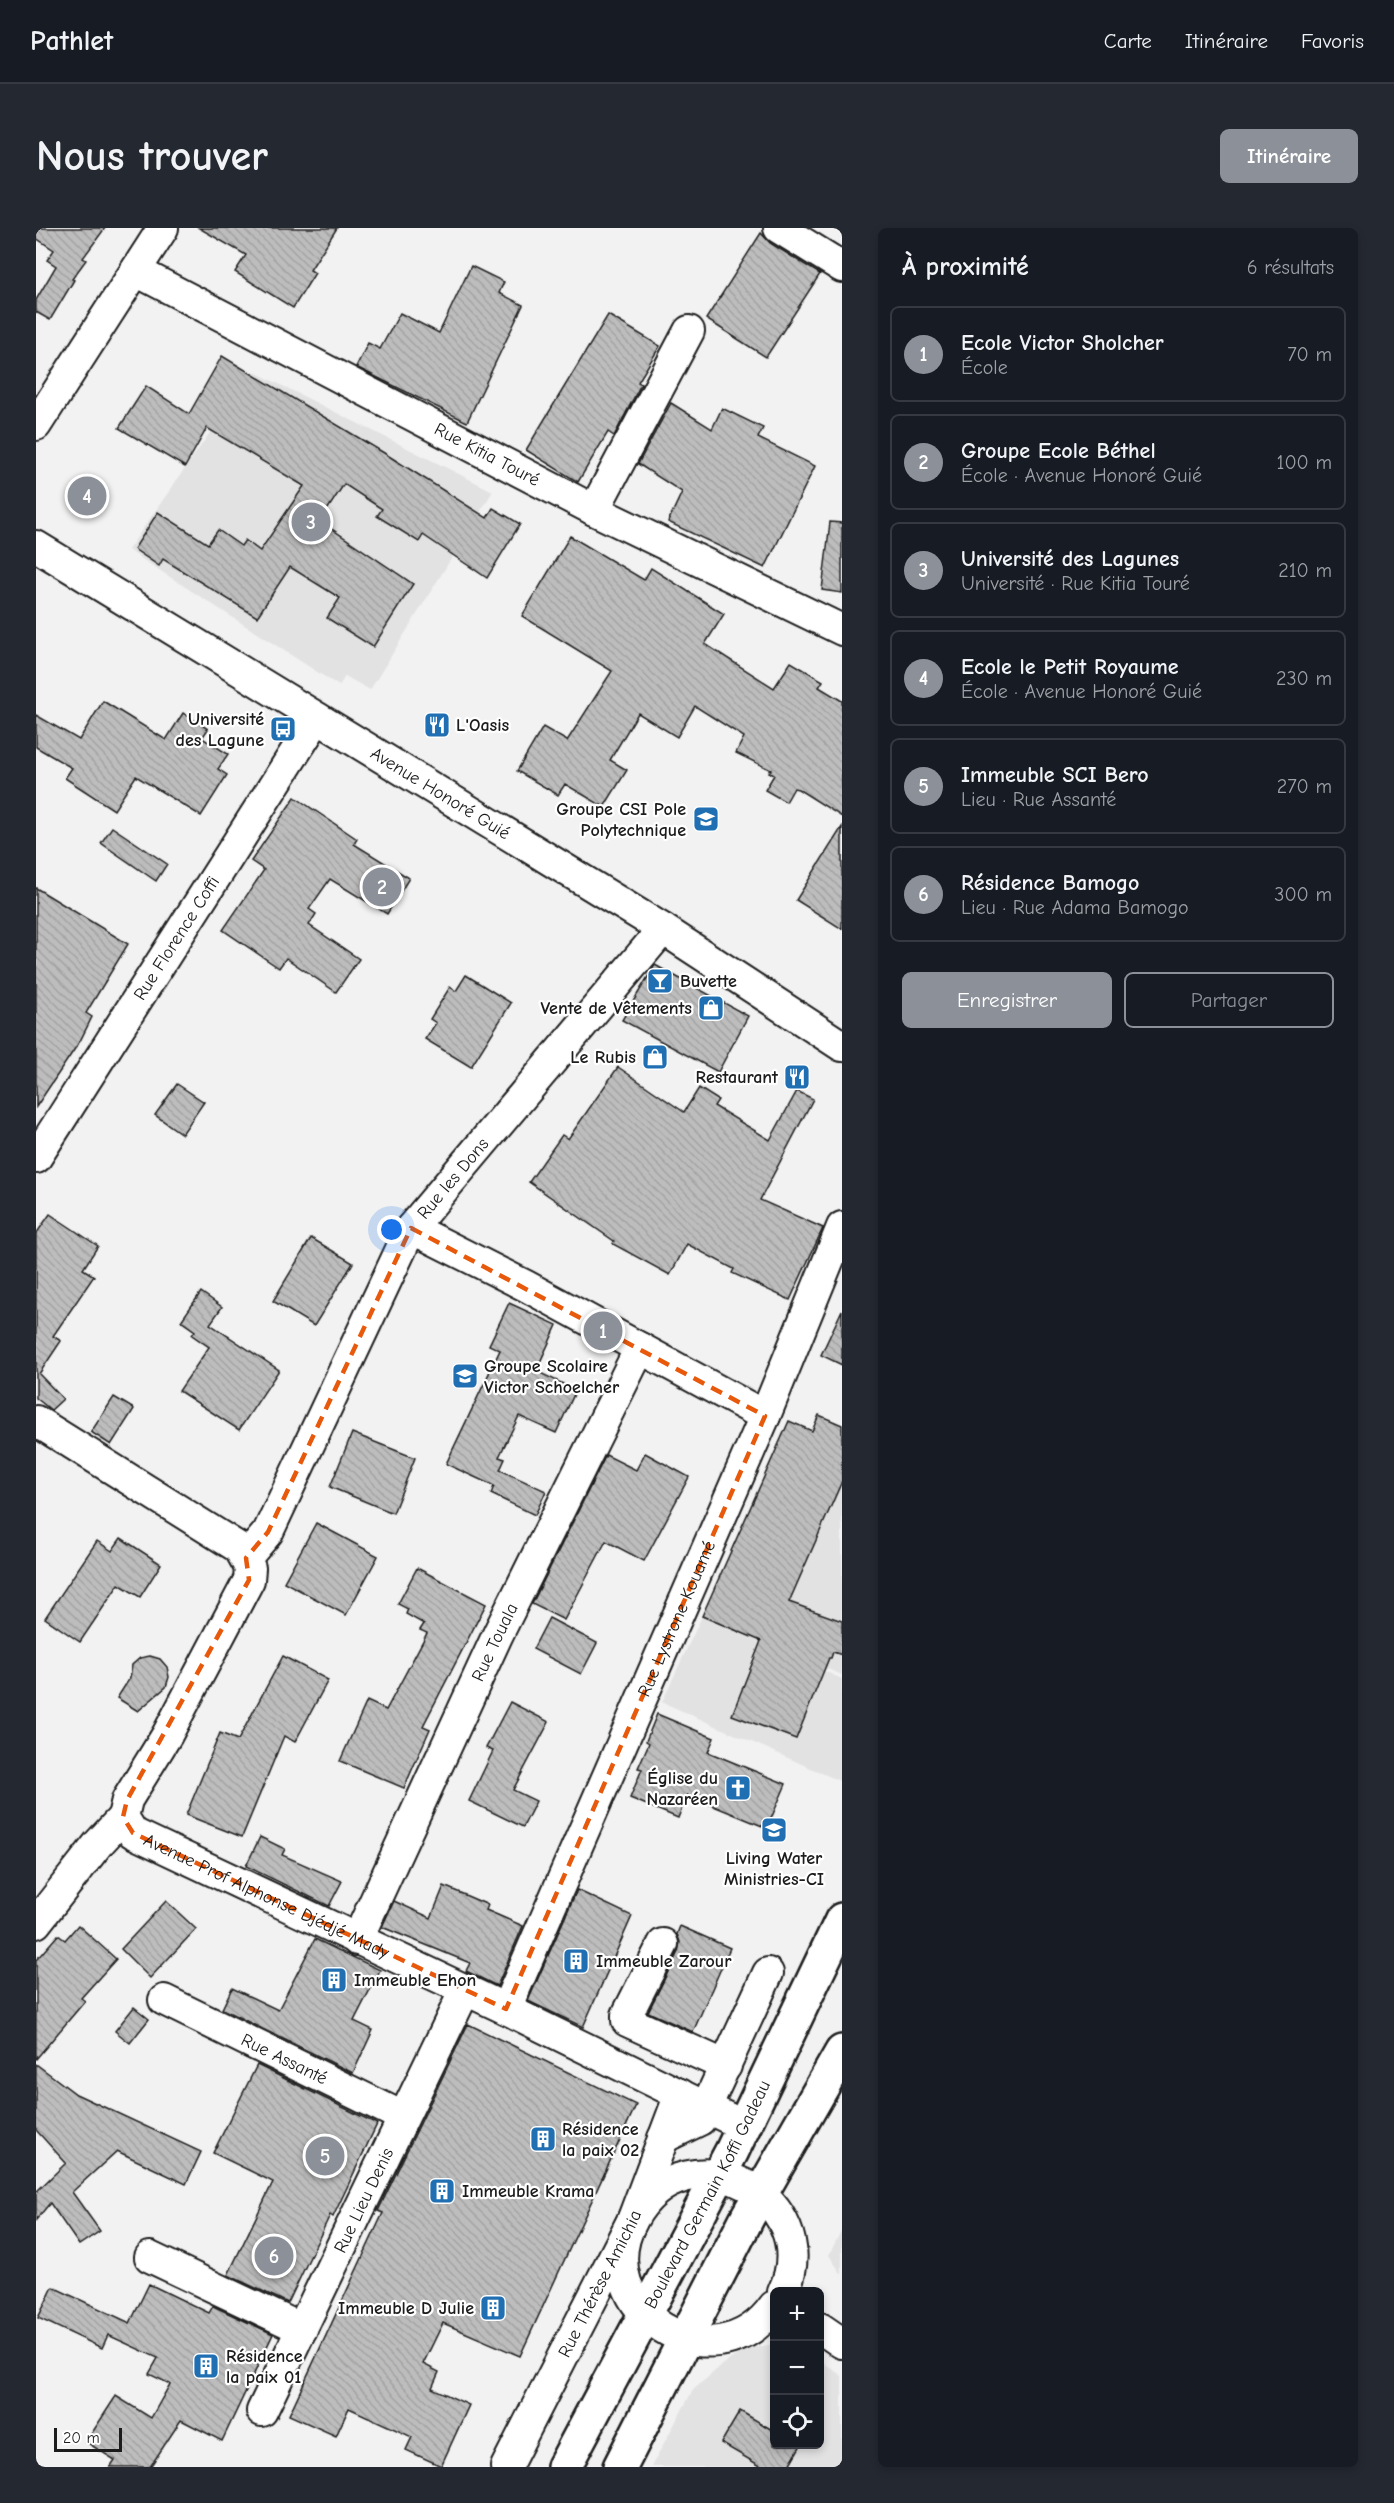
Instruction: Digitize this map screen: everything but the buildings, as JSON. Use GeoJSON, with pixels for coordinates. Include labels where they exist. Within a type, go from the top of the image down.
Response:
{"type":"FeatureCollection","features":[{"type":"Feature","properties":{"kind":"main road","name":"Boulevard Germain Koffi Gadeau"},"geometry":{"type":"LineString","coordinates":[[564,2467],[720,2175],[842,1920]]}},
{"type":"Feature","properties":{"kind":"main road"},"geometry":{"type":"LineString","coordinates":[[620,2467],[760,2194],[842,2052]]}},
{"type":"Feature","properties":{"kind":"street"},"geometry":{"type":"LineString","coordinates":[[36,425],[163,228]]}},
{"type":"Feature","properties":{"kind":"street"},"geometry":{"type":"LineString","coordinates":[[779,228],[842,267]]}},
{"type":"Feature","properties":{"kind":"street","name":"Rue Kitia Touré"},"geometry":{"type":"LineString","coordinates":[[136,272],[594,510],[842,630]]}},
{"type":"Feature","properties":{"kind":"street"},"geometry":{"type":"LineString","coordinates":[[594,510],[689,331]]}},
{"type":"Feature","properties":{"kind":"street","name":"Avenue Honoré Guié"},"geometry":{"type":"LineString","coordinates":[[36,546],[663,929],[842,1046]]}},
{"type":"Feature","properties":{"kind":"street","name":"Rue Florence Coffi"},"geometry":{"type":"LineString","coordinates":[[36,1158],[317,718]]}},
{"type":"Feature","properties":{"kind":"street","name":"Rue les Dons"},"geometry":{"type":"LineString","coordinates":[[246,1558],[268,1532],[411,1228],[663,929]]}},
{"type":"Feature","properties":{"kind":"street","name":"Rue Lystrone Kouamé"},"geometry":{"type":"LineString","coordinates":[[506,2009],[765,1416],[842,1227]]}},
{"type":"Feature","properties":{"kind":"street"},"geometry":{"type":"LineString","coordinates":[[411,1228],[526,1286],[765,1416]]}},
{"type":"Feature","properties":{"kind":"street","name":"Rue Touala"},"geometry":{"type":"LineString","coordinates":[[357,1940],[498,1634],[640,1348]]}},
{"type":"Feature","properties":{"kind":"street"},"geometry":{"type":"LineString","coordinates":[[36,1421],[231,1543],[246,1558],[250,1568],[249,1580],[167,1735],[127,1800],[123,1817],[98,1844],[36,1923]]}},
{"type":"Feature","properties":{"kind":"street","name":"Avenue Prof Alphonse Djédjé Mady"},"geometry":{"type":"LineString","coordinates":[[123,1817],[133,1833],[506,2009],[744,2126]]}},
{"type":"Feature","properties":{"kind":"street"},"geometry":{"type":"LineString","coordinates":[[663,1944],[627,2015],[627,2021],[726,2066]]}},
{"type":"Feature","properties":{"kind":"street"},"geometry":{"type":"LineString","coordinates":[[663,2138],[700,2120],[768,1973]]}},
{"type":"Feature","properties":{"kind":"street","name":"Rue Lieu Denis"},"geometry":{"type":"LineString","coordinates":[[262,2411],[465,1990]]}},
{"type":"Feature","properties":{"kind":"street","name":"Rue Assanté"},"geometry":{"type":"LineString","coordinates":[[164,2000],[403,2117]]}},
{"type":"Feature","properties":{"kind":"street","name":"Rue Thérèse Amichia"},"geometry":{"type":"LineString","coordinates":[[506,2467],[632,2221],[680,2094]]}},
{"type":"Feature","properties":{"kind":"street"},"geometry":{"type":"LineString","coordinates":[[769,2318],[730,2339],[699,2342],[684,2339],[656,2325],[644,2314],[628,2285],[624,2268],[623,2253],[632,2221],[653,2195],[667,2185],[701,2173],[741,2180],[760,2194],[776,2211],[788,2237],[790,2285]]}},
{"type":"Feature","properties":{"kind":"street"},"geometry":{"type":"LineString","coordinates":[[150,2257],[302,2329]]}},
{"type":"Feature","properties":{"kind":"street"},"geometry":{"type":"LineString","coordinates":[[824,2331],[842,2343]]}},
{"type":"Feature","properties":{"kind":"highlighted area"},"geometry":{"type":"Polygon","coordinates":[[[411,1228],[765,1416],[506,2009],[133,1833],[123,1817],[127,1800],[249,1580],[246,1558],[268,1532],[411,1228]]]}},
{"type":"Feature","properties":{"kind":"shaded area"},"geometry":{"type":"Polygon","coordinates":[[[253,371],[493,491],[370,690],[345,676],[339,686],[128,550],[253,371]]]}},
{"type":"Feature","properties":{"kind":"shaded area"},"geometry":{"type":"Polygon","coordinates":[[[840,1486],[842,1487],[842,1675],[770,1645],[840,1486]]]}},
{"type":"Feature","properties":{"kind":"shaded area"},"geometry":{"type":"Polygon","coordinates":[[[702,1616],[842,1679],[842,1782],[662,1702],[702,1616]]]}},
{"type":"Feature","properties":{"kind":"shaded area"},"geometry":{"type":"Polygon","coordinates":[[[842,2229],[842,2275],[829,2255],[842,2229]]]}},
{"type":"Feature","properties":{"kind":"shaded area"},"geometry":{"type":"Polygon","coordinates":[[[770,2345],[770,2449],[824,2449],[824,2363],[842,2376],[842,2467],[651,2467],[693,2390],[722,2365],[746,2349],[770,2345]]]}},
{"type":"Feature","properties":{"kind":"place","name":"Ecole le Petit Royaume"},"geometry":{"type":"Point","coordinates":[87,496]}},
{"type":"Feature","properties":{"kind":"place","name":"Université des Lagunes"},"geometry":{"type":"Point","coordinates":[311,522]}},
{"type":"Feature","properties":{"kind":"place","name":"L'Oasis"},"geometry":{"type":"Point","coordinates":[437,725]}},
{"type":"Feature","properties":{"kind":"place","name":"Université des Lagune"},"geometry":{"type":"Point","coordinates":[283,729]}},
{"type":"Feature","properties":{"kind":"place","name":"Groupe CSI Pole Polytechnique"},"geometry":{"type":"Point","coordinates":[706,819]}},
{"type":"Feature","properties":{"kind":"place","name":"Groupe Ecole Béthel"},"geometry":{"type":"Point","coordinates":[382,887]}},
{"type":"Feature","properties":{"kind":"place","name":"Buvette"},"geometry":{"type":"Point","coordinates":[660,981]}},
{"type":"Feature","properties":{"kind":"place","name":"Vente de Vêtements"},"geometry":{"type":"Point","coordinates":[711,1008]}},
{"type":"Feature","properties":{"kind":"place","name":"Le Rubis"},"geometry":{"type":"Point","coordinates":[655,1057]}},
{"type":"Feature","properties":{"kind":"place","name":"Restaurant"},"geometry":{"type":"Point","coordinates":[797,1077]}},
{"type":"Feature","properties":{"kind":"place","name":"Ecole Victor Sholcher"},"geometry":{"type":"Point","coordinates":[603,1331]}},
{"type":"Feature","properties":{"kind":"place","name":"Groupe Scolaire Victor Schoelcher"},"geometry":{"type":"Point","coordinates":[465,1376]}},
{"type":"Feature","properties":{"kind":"place","name":"Église du Nazaréen"},"geometry":{"type":"Point","coordinates":[738,1788]}},
{"type":"Feature","properties":{"kind":"place","name":"Living Water Ministries-CI"},"geometry":{"type":"Point","coordinates":[774,1830]}},
{"type":"Feature","properties":{"kind":"place","name":"Immeuble Zarour"},"geometry":{"type":"Point","coordinates":[576,1961]}},
{"type":"Feature","properties":{"kind":"place","name":"Immeuble Ehon"},"geometry":{"type":"Point","coordinates":[334,1980]}},
{"type":"Feature","properties":{"kind":"place","name":"Résidence la paix 02"},"geometry":{"type":"Point","coordinates":[543,2139]}},
{"type":"Feature","properties":{"kind":"place","name":"Immeuble SCI Bero"},"geometry":{"type":"Point","coordinates":[325,2156]}},
{"type":"Feature","properties":{"kind":"place","name":"Immeuble Krama"},"geometry":{"type":"Point","coordinates":[442,2191]}},
{"type":"Feature","properties":{"kind":"place","name":"Résidence Bamogo"},"geometry":{"type":"Point","coordinates":[274,2256]}},
{"type":"Feature","properties":{"kind":"place","name":"Immeuble D Julie"},"geometry":{"type":"Point","coordinates":[493,2308]}},
{"type":"Feature","properties":{"kind":"place","name":"Résidence la paix 01"},"geometry":{"type":"Point","coordinates":[206,2366]}}]}
